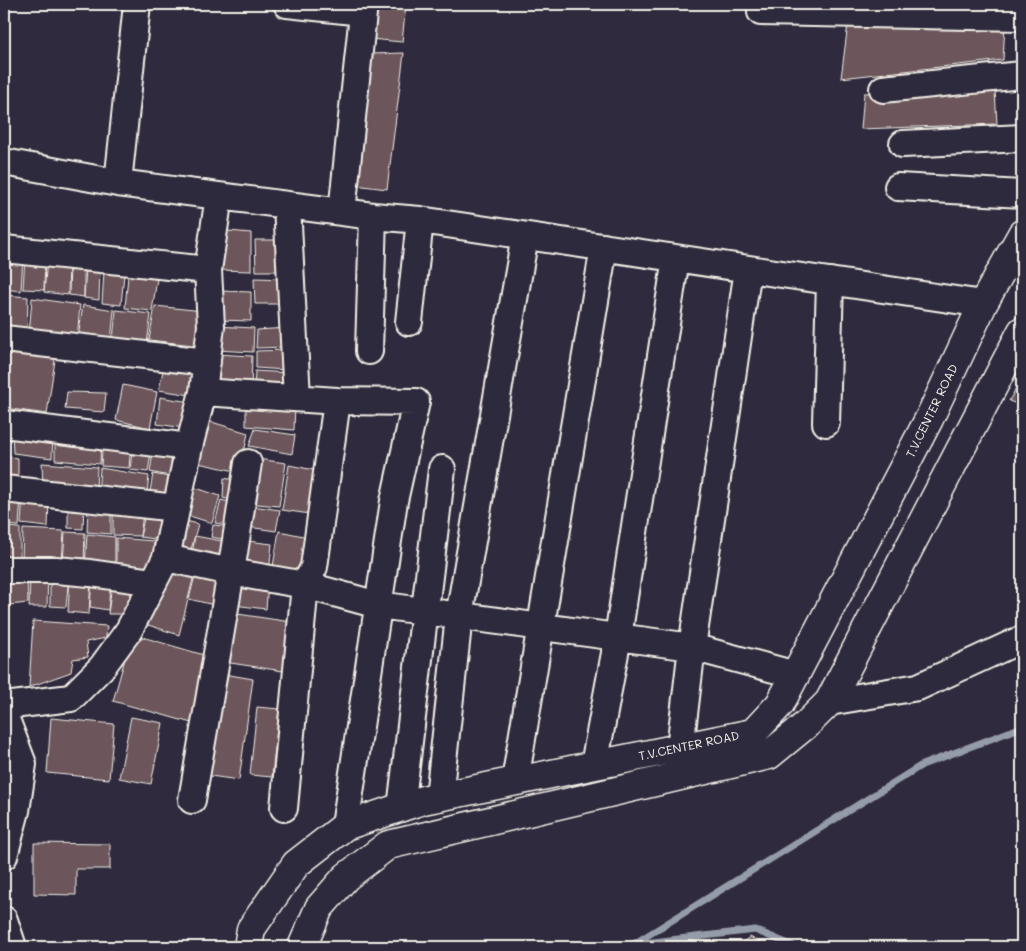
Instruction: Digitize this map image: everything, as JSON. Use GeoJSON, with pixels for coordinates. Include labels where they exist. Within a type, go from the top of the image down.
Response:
{"type":"FeatureCollection","features":[{"type":"Feature","properties":{"kind":"street"},"geometry":{"type":"LineString","coordinates":[[118,183],[137,4]]}},
{"type":"Feature","properties":{"kind":"street"},"geometry":{"type":"LineString","coordinates":[[287,4],[364,8],[342,212]]}},
{"type":"Feature","properties":{"kind":"street"},"geometry":{"type":"LineString","coordinates":[[762,12],[1022,17]]}},
{"type":"Feature","properties":{"kind":"street"},"geometry":{"type":"LineString","coordinates":[[883,88],[1022,75]]}},
{"type":"Feature","properties":{"kind":"street"},"geometry":{"type":"LineString","coordinates":[[903,144],[1022,138]]}},
{"type":"Feature","properties":{"kind":"street"},"geometry":{"type":"LineString","coordinates":[[4,162],[118,183],[373,216],[420,220],[983,304]]}},
{"type":"Feature","properties":{"kind":"street"},"geometry":{"type":"LineString","coordinates":[[898,187],[1022,194]]}},
{"type":"Feature","properties":{"kind":"street"},"geometry":{"type":"LineString","coordinates":[[4,706],[71,698],[102,667],[129,630],[166,558],[189,447],[203,392],[210,326],[208,270],[219,196]]}},
{"type":"Feature","properties":{"kind":"street"},"geometry":{"type":"LineString","coordinates":[[287,205],[297,398]]}},
{"type":"Feature","properties":{"kind":"street"},"geometry":{"type":"LineString","coordinates":[[369,352],[373,216]]}},
{"type":"Feature","properties":{"kind":"street"},"geometry":{"type":"LineString","coordinates":[[409,322],[420,220]]}},
{"type":"Feature","properties":{"kind":"street","name":"T.V.CENTER ROAD"},"geometry":{"type":"LineString","coordinates":[[248,947],[251,929],[296,864],[345,826],[421,802],[753,733],[780,704],[796,675],[929,419],[983,304],[1022,234]]}},
{"type":"Feature","properties":{"kind":"street"},"geometry":{"type":"LineString","coordinates":[[421,802],[459,616],[524,236]]}},
{"type":"Feature","properties":{"kind":"street"},"geometry":{"type":"LineString","coordinates":[[516,781],[604,248]]}},
{"type":"Feature","properties":{"kind":"street"},"geometry":{"type":"LineString","coordinates":[[4,249],[208,270]]}},
{"type":"Feature","properties":{"kind":"street"},"geometry":{"type":"LineString","coordinates":[[594,765],[618,637],[676,258]]}},
{"type":"Feature","properties":{"kind":"street"},"geometry":{"type":"LineString","coordinates":[[680,748],[692,647],[748,269]]}},
{"type":"Feature","properties":{"kind":"street"},"geometry":{"type":"LineString","coordinates":[[826,423],[830,281]]}},
{"type":"Feature","properties":{"kind":"street"},"geometry":{"type":"LineString","coordinates":[[302,947],[319,908],[346,877],[388,845],[770,755],[807,724],[829,702],[1022,331]]}},
{"type":"Feature","properties":{"kind":"street"},"geometry":{"type":"LineString","coordinates":[[4,339],[207,362]]}},
{"type":"Feature","properties":{"kind":"street"},"geometry":{"type":"LineString","coordinates":[[203,392],[336,400],[416,402],[394,501],[345,826]]}},
{"type":"Feature","properties":{"kind":"street"},"geometry":{"type":"LineString","coordinates":[[284,808],[305,585],[314,567],[336,400]]}},
{"type":"Feature","properties":{"kind":"street"},"geometry":{"type":"LineString","coordinates":[[4,424],[189,447]]}},
{"type":"Feature","properties":{"kind":"street"},"geometry":{"type":"LineString","coordinates":[[192,800],[248,463]]}},
{"type":"Feature","properties":{"kind":"street"},"geometry":{"type":"LineString","coordinates":[[430,835],[421,802],[424,612],[442,469]]}},
{"type":"Feature","properties":{"kind":"street"},"geometry":{"type":"LineString","coordinates":[[4,489],[176,508]]}},
{"type":"Feature","properties":{"kind":"street"},"geometry":{"type":"LineString","coordinates":[[166,558],[305,585],[378,605],[692,647],[796,675]]}},
{"type":"Feature","properties":{"kind":"street"},"geometry":{"type":"LineString","coordinates":[[4,570],[56,570],[153,582]]}},
{"type":"Feature","properties":{"kind":"street"},"geometry":{"type":"LineString","coordinates":[[829,702],[918,687],[1022,639]]}},
{"type":"Feature","properties":{"kind":"street"},"geometry":{"type":"LineString","coordinates":[[4,714],[23,764],[16,811],[4,856]]}},
{"type":"Feature","properties":{"kind":"street"},"geometry":{"type":"LineString","coordinates":[[4,920],[13,947]]}},
{"type":"Feature","properties":{"kind":"building"},"geometry":{"type":"Polygon","coordinates":[[[374,4],[406,4],[402,42],[370,39],[374,4]]]}},
{"type":"Feature","properties":{"kind":"building"},"geometry":{"type":"Polygon","coordinates":[[[848,24],[1005,25],[1003,60],[841,78],[848,24]]]}},
{"type":"Feature","properties":{"kind":"building"},"geometry":{"type":"Polygon","coordinates":[[[404,53],[387,189],[355,185],[370,54],[404,53]]]}},
{"type":"Feature","properties":{"kind":"building"},"geometry":{"type":"Polygon","coordinates":[[[995,90],[997,124],[861,129],[864,93],[995,90]]]}},
{"type":"Feature","properties":{"kind":"building"},"geometry":{"type":"Polygon","coordinates":[[[217,230],[251,233],[251,271],[218,270],[217,230]]]}},
{"type":"Feature","properties":{"kind":"building"},"geometry":{"type":"Polygon","coordinates":[[[255,240],[287,240],[287,271],[256,271],[255,240]]]}},
{"type":"Feature","properties":{"kind":"building"},"geometry":{"type":"Polygon","coordinates":[[[4,254],[23,255],[21,291],[4,289],[4,254]]]}},
{"type":"Feature","properties":{"kind":"building"},"geometry":{"type":"Polygon","coordinates":[[[25,257],[45,257],[44,290],[23,289],[25,257]]]}},
{"type":"Feature","properties":{"kind":"building"},"geometry":{"type":"Polygon","coordinates":[[[47,261],[69,261],[68,295],[44,292],[47,261]]]}},
{"type":"Feature","properties":{"kind":"building"},"geometry":{"type":"Polygon","coordinates":[[[70,263],[84,264],[84,297],[69,295],[70,263]]]}},
{"type":"Feature","properties":{"kind":"building"},"geometry":{"type":"Polygon","coordinates":[[[86,268],[100,268],[99,300],[84,298],[86,268]]]}},
{"type":"Feature","properties":{"kind":"building"},"geometry":{"type":"Polygon","coordinates":[[[104,271],[124,274],[121,305],[102,303],[104,271]]]}},
{"type":"Feature","properties":{"kind":"building"},"geometry":{"type":"Polygon","coordinates":[[[128,276],[157,279],[152,311],[125,308],[128,276]]]}},
{"type":"Feature","properties":{"kind":"building"},"geometry":{"type":"Polygon","coordinates":[[[254,278],[288,279],[288,304],[255,304],[254,278]]]}},
{"type":"Feature","properties":{"kind":"building"},"geometry":{"type":"Polygon","coordinates":[[[219,291],[251,292],[251,321],[219,320],[219,291]]]}},
{"type":"Feature","properties":{"kind":"building"},"geometry":{"type":"Polygon","coordinates":[[[4,295],[28,297],[27,336],[4,334],[4,295]]]}},
{"type":"Feature","properties":{"kind":"building"},"geometry":{"type":"Polygon","coordinates":[[[32,298],[80,305],[77,340],[29,335],[32,298]]]}},
{"type":"Feature","properties":{"kind":"building"},"geometry":{"type":"Polygon","coordinates":[[[83,305],[114,310],[111,341],[78,338],[83,305]]]}},
{"type":"Feature","properties":{"kind":"building"},"geometry":{"type":"Polygon","coordinates":[[[155,306],[203,311],[202,346],[149,340],[155,306]]]}},
{"type":"Feature","properties":{"kind":"building"},"geometry":{"type":"Polygon","coordinates":[[[116,310],[151,314],[147,344],[113,340],[116,310]]]}},
{"type":"Feature","properties":{"kind":"building"},"geometry":{"type":"Polygon","coordinates":[[[216,326],[254,328],[253,352],[215,350],[216,326]]]}},
{"type":"Feature","properties":{"kind":"building"},"geometry":{"type":"Polygon","coordinates":[[[287,328],[287,347],[256,348],[257,330],[287,328]]]}},
{"type":"Feature","properties":{"kind":"building"},"geometry":{"type":"Polygon","coordinates":[[[4,348],[56,353],[47,414],[4,408],[4,348]]]}},
{"type":"Feature","properties":{"kind":"building"},"geometry":{"type":"Polygon","coordinates":[[[286,350],[286,370],[256,368],[256,351],[286,350]]]}},
{"type":"Feature","properties":{"kind":"building"},"geometry":{"type":"Polygon","coordinates":[[[216,354],[252,356],[251,391],[216,387],[216,354]]]}},
{"type":"Feature","properties":{"kind":"building"},"geometry":{"type":"Polygon","coordinates":[[[165,361],[203,366],[197,396],[159,390],[165,361]]]}},
{"type":"Feature","properties":{"kind":"building"},"geometry":{"type":"Polygon","coordinates":[[[255,371],[288,373],[288,392],[254,390],[255,371]]]}},
{"type":"Feature","properties":{"kind":"building"},"geometry":{"type":"Polygon","coordinates":[[[1022,377],[1022,406],[1009,401],[1022,377]]]}},
{"type":"Feature","properties":{"kind":"building"},"geometry":{"type":"Polygon","coordinates":[[[123,385],[157,392],[150,428],[116,420],[123,385]]]}},
{"type":"Feature","properties":{"kind":"building"},"geometry":{"type":"Polygon","coordinates":[[[67,392],[106,393],[104,412],[65,409],[67,392]]]}},
{"type":"Feature","properties":{"kind":"building"},"geometry":{"type":"Polygon","coordinates":[[[160,397],[196,403],[191,429],[157,424],[160,397]]]}},
{"type":"Feature","properties":{"kind":"building"},"geometry":{"type":"Polygon","coordinates":[[[246,399],[295,404],[294,430],[246,426],[246,399]]]}},
{"type":"Feature","properties":{"kind":"building"},"geometry":{"type":"Polygon","coordinates":[[[205,420],[248,433],[240,472],[198,463],[205,420]]]}},
{"type":"Feature","properties":{"kind":"building"},"geometry":{"type":"Polygon","coordinates":[[[255,429],[295,435],[292,454],[249,446],[255,429]]]}},
{"type":"Feature","properties":{"kind":"building"},"geometry":{"type":"Polygon","coordinates":[[[12,432],[53,435],[52,458],[13,453],[12,432]]]}},
{"type":"Feature","properties":{"kind":"building"},"geometry":{"type":"Polygon","coordinates":[[[55,435],[101,439],[100,464],[55,460],[55,435]]]}},
{"type":"Feature","properties":{"kind":"building"},"geometry":{"type":"Polygon","coordinates":[[[103,439],[131,441],[129,468],[101,466],[103,439]]]}},
{"type":"Feature","properties":{"kind":"building"},"geometry":{"type":"Polygon","coordinates":[[[133,443],[152,446],[148,472],[130,470],[133,443]]]}},
{"type":"Feature","properties":{"kind":"building"},"geometry":{"type":"Polygon","coordinates":[[[154,446],[185,450],[179,478],[150,472],[154,446]]]}},
{"type":"Feature","properties":{"kind":"building"},"geometry":{"type":"Polygon","coordinates":[[[4,456],[18,458],[18,487],[4,486],[4,456]]]}},
{"type":"Feature","properties":{"kind":"building"},"geometry":{"type":"Polygon","coordinates":[[[250,458],[286,463],[279,506],[246,503],[250,458]]]}},
{"type":"Feature","properties":{"kind":"building"},"geometry":{"type":"Polygon","coordinates":[[[42,463],[97,467],[96,493],[43,488],[42,463]]]}},
{"type":"Feature","properties":{"kind":"building"},"geometry":{"type":"Polygon","coordinates":[[[289,465],[324,472],[317,515],[282,510],[289,465]]]}},
{"type":"Feature","properties":{"kind":"building"},"geometry":{"type":"Polygon","coordinates":[[[100,468],[149,476],[146,501],[98,495],[100,468]]]}},
{"type":"Feature","properties":{"kind":"building"},"geometry":{"type":"Polygon","coordinates":[[[153,474],[180,479],[173,506],[148,503],[153,474]]]}},
{"type":"Feature","properties":{"kind":"building"},"geometry":{"type":"Polygon","coordinates":[[[224,478],[240,481],[239,502],[223,498],[224,478]]]}},
{"type":"Feature","properties":{"kind":"building"},"geometry":{"type":"Polygon","coordinates":[[[187,485],[220,496],[212,523],[180,513],[187,485]]]}},
{"type":"Feature","properties":{"kind":"building"},"geometry":{"type":"Polygon","coordinates":[[[4,493],[21,495],[19,526],[4,525],[4,493]]]}},
{"type":"Feature","properties":{"kind":"building"},"geometry":{"type":"Polygon","coordinates":[[[23,494],[49,497],[48,527],[21,524],[23,494]]]}},
{"type":"Feature","properties":{"kind":"building"},"geometry":{"type":"Polygon","coordinates":[[[221,500],[237,504],[236,526],[215,523],[221,500]]]}},
{"type":"Feature","properties":{"kind":"building"},"geometry":{"type":"Polygon","coordinates":[[[113,504],[144,507],[140,536],[113,535],[113,504]]]}},
{"type":"Feature","properties":{"kind":"building"},"geometry":{"type":"Polygon","coordinates":[[[68,505],[84,506],[83,529],[68,528],[68,505]]]}},
{"type":"Feature","properties":{"kind":"building"},"geometry":{"type":"Polygon","coordinates":[[[88,505],[111,506],[111,534],[87,532],[88,505]]]}},
{"type":"Feature","properties":{"kind":"building"},"geometry":{"type":"Polygon","coordinates":[[[245,505],[280,510],[276,531],[241,526],[245,505]]]}},
{"type":"Feature","properties":{"kind":"building"},"geometry":{"type":"Polygon","coordinates":[[[146,509],[171,512],[163,540],[140,537],[146,509]]]}},
{"type":"Feature","properties":{"kind":"building"},"geometry":{"type":"Polygon","coordinates":[[[178,519],[198,524],[189,557],[169,553],[178,519]]]}},
{"type":"Feature","properties":{"kind":"building"},"geometry":{"type":"Polygon","coordinates":[[[213,525],[233,527],[232,541],[211,537],[213,525]]]}},
{"type":"Feature","properties":{"kind":"building"},"geometry":{"type":"Polygon","coordinates":[[[4,527],[20,528],[20,559],[4,558],[4,527]]]}},
{"type":"Feature","properties":{"kind":"building"},"geometry":{"type":"Polygon","coordinates":[[[23,529],[64,531],[62,562],[22,560],[23,529]]]}},
{"type":"Feature","properties":{"kind":"building"},"geometry":{"type":"Polygon","coordinates":[[[279,531],[313,538],[306,576],[272,572],[279,531]]]}},
{"type":"Feature","properties":{"kind":"building"},"geometry":{"type":"Polygon","coordinates":[[[65,532],[85,533],[84,566],[63,565],[65,532]]]}},
{"type":"Feature","properties":{"kind":"building"},"geometry":{"type":"Polygon","coordinates":[[[87,534],[115,537],[115,569],[85,568],[87,534]]]}},
{"type":"Feature","properties":{"kind":"building"},"geometry":{"type":"Polygon","coordinates":[[[195,536],[222,541],[221,565],[191,560],[195,536]]]}},
{"type":"Feature","properties":{"kind":"building"},"geometry":{"type":"Polygon","coordinates":[[[116,538],[154,541],[152,572],[116,571],[116,538]]]}},
{"type":"Feature","properties":{"kind":"building"},"geometry":{"type":"Polygon","coordinates":[[[239,540],[272,544],[269,573],[235,569],[239,540]]]}},
{"type":"Feature","properties":{"kind":"building"},"geometry":{"type":"Polygon","coordinates":[[[164,566],[194,575],[179,635],[139,622],[164,566]]]}},
{"type":"Feature","properties":{"kind":"building"},"geometry":{"type":"Polygon","coordinates":[[[197,568],[222,574],[218,606],[189,599],[197,568]]]}},
{"type":"Feature","properties":{"kind":"building"},"geometry":{"type":"Polygon","coordinates":[[[7,573],[27,573],[28,603],[9,605],[7,573]]]}},
{"type":"Feature","properties":{"kind":"building"},"geometry":{"type":"Polygon","coordinates":[[[30,573],[48,573],[47,607],[29,607],[30,573]]]}},
{"type":"Feature","properties":{"kind":"building"},"geometry":{"type":"Polygon","coordinates":[[[50,574],[69,575],[66,607],[50,606],[50,574]]]}},
{"type":"Feature","properties":{"kind":"building"},"geometry":{"type":"Polygon","coordinates":[[[70,575],[91,577],[89,614],[68,612],[70,575]]]}},
{"type":"Feature","properties":{"kind":"building"},"geometry":{"type":"Polygon","coordinates":[[[92,578],[111,581],[108,610],[90,607],[92,578]]]}},
{"type":"Feature","properties":{"kind":"building"},"geometry":{"type":"Polygon","coordinates":[[[234,580],[268,583],[266,609],[234,605],[234,580]]]}},
{"type":"Feature","properties":{"kind":"building"},"geometry":{"type":"Polygon","coordinates":[[[112,584],[137,586],[131,614],[108,614],[112,584]]]}},
{"type":"Feature","properties":{"kind":"building"},"geometry":{"type":"Polygon","coordinates":[[[231,613],[291,622],[283,671],[224,662],[231,613]]]}},
{"type":"Feature","properties":{"kind":"building"},"geometry":{"type":"Polygon","coordinates":[[[33,621],[107,626],[106,638],[86,642],[88,657],[73,659],[71,672],[29,687],[33,621]]]}},
{"type":"Feature","properties":{"kind":"building"},"geometry":{"type":"Polygon","coordinates":[[[132,634],[214,658],[195,724],[113,701],[132,634]]]}},
{"type":"Feature","properties":{"kind":"building"},"geometry":{"type":"Polygon","coordinates":[[[224,674],[253,679],[239,780],[210,776],[224,674]]]}},
{"type":"Feature","properties":{"kind":"building"},"geometry":{"type":"Polygon","coordinates":[[[257,707],[279,709],[272,777],[250,775],[257,707]]]}},
{"type":"Feature","properties":{"kind":"building"},"geometry":{"type":"Polygon","coordinates":[[[131,717],[163,723],[151,784],[119,778],[131,717]]]}},
{"type":"Feature","properties":{"kind":"building"},"geometry":{"type":"Polygon","coordinates":[[[51,718],[114,724],[109,779],[47,773],[51,718]]]}},
{"type":"Feature","properties":{"kind":"building"},"geometry":{"type":"Polygon","coordinates":[[[34,843],[110,844],[110,869],[76,869],[76,895],[34,894],[34,843]]]}},
{"type":"Feature","properties":{"kind":"building"},"geometry":{"type":"Polygon","coordinates":[[[750,937],[768,947],[737,946],[750,937]]]}},
{"type":"Feature","properties":{"kind":"waterway"},"geometry":{"type":"LineString","coordinates":[[629,947],[922,765],[1022,727]]}},
{"type":"Feature","properties":{"kind":"waterway"},"geometry":{"type":"LineString","coordinates":[[636,944],[755,930],[796,947]]}}]}
